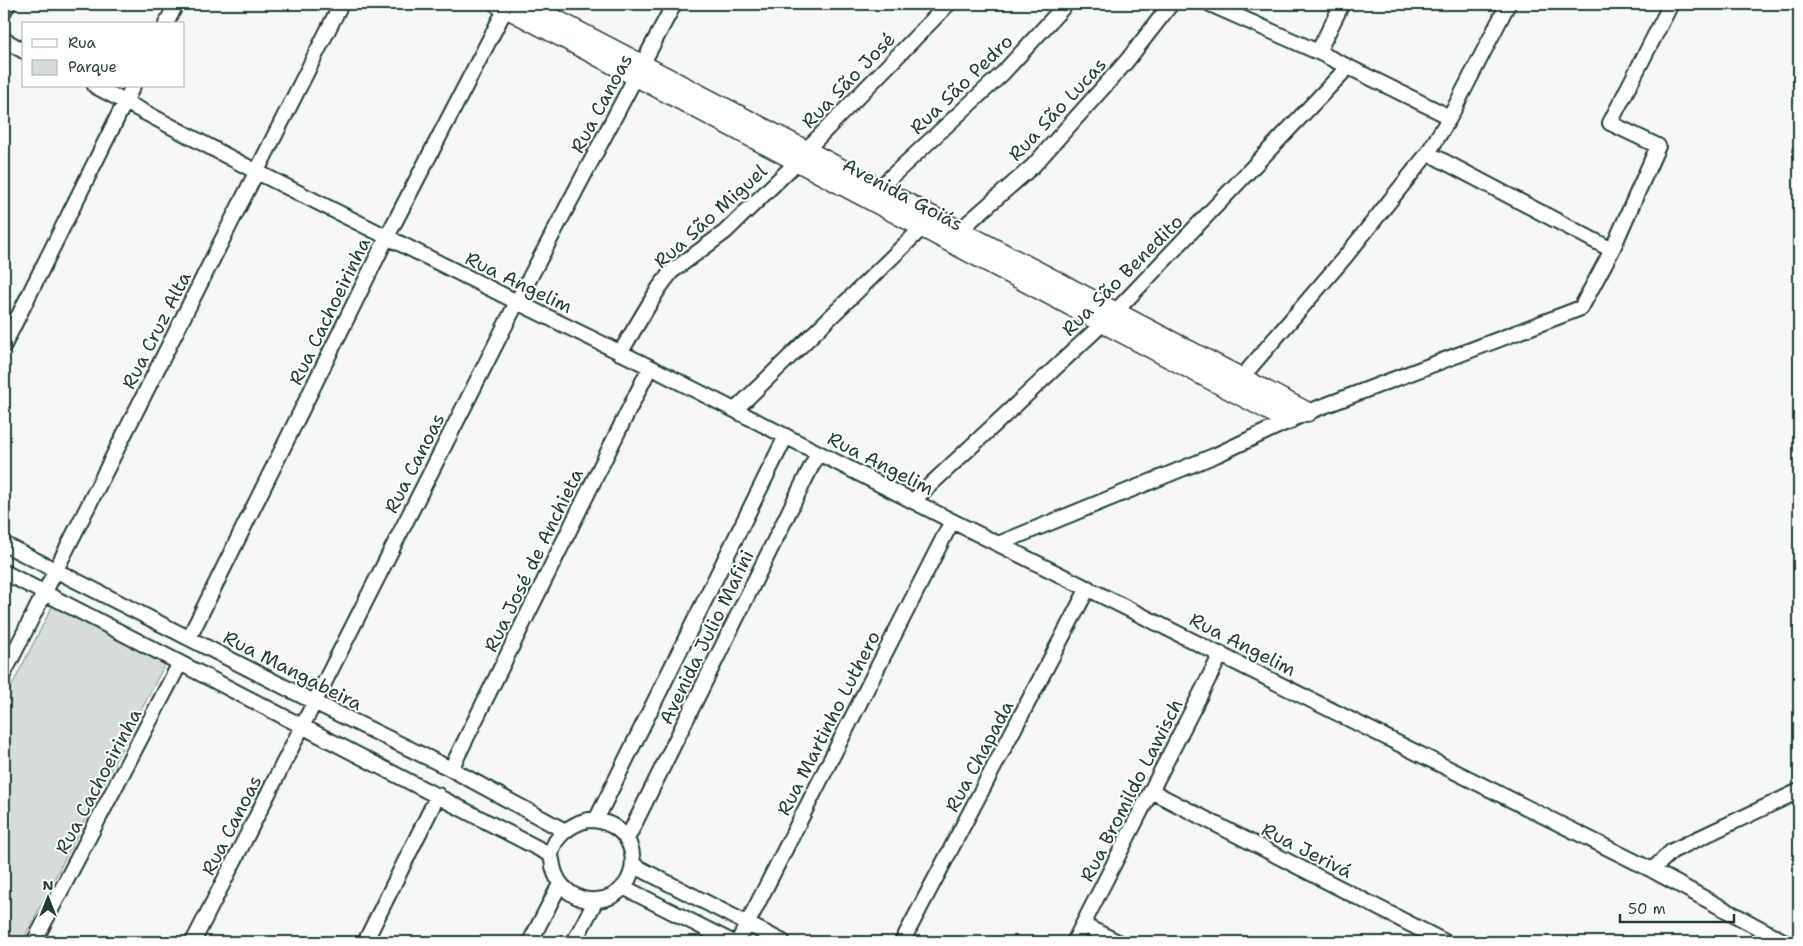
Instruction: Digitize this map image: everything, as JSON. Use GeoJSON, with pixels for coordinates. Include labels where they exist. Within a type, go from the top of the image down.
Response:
{"type":"FeatureCollection","features":[{"type":"Feature","properties":{"kind":"street"},"geometry":{"type":"LineString","coordinates":[[4,12],[8,4]]}},
{"type":"Feature","properties":{"kind":"street"},"geometry":{"type":"LineString","coordinates":[[167,22],[176,4]]}},
{"type":"Feature","properties":{"kind":"street","name":"Rua Cruz Alta"},"geometry":{"type":"LineString","coordinates":[[4,673],[341,4]]}},
{"type":"Feature","properties":{"kind":"street","name":"Avenida Goiás"},"geometry":{"type":"LineString","coordinates":[[527,4],[639,70]]}},
{"type":"Feature","properties":{"kind":"street","name":"Rua Canoas"},"geometry":{"type":"LineString","coordinates":[[193,942],[517,302],[674,4]]}},
{"type":"Feature","properties":{"kind":"street","name":"Rua São José"},"geometry":{"type":"LineString","coordinates":[[802,156],[948,4]]}},
{"type":"Feature","properties":{"kind":"street","name":"Rua São Pedro"},"geometry":{"type":"LineString","coordinates":[[879,188],[1003,73],[1066,4]]}},
{"type":"Feature","properties":{"kind":"street","name":"Rua São Lucas"},"geometry":{"type":"LineString","coordinates":[[960,230],[1033,166],[1126,62],[1171,4]]}},
{"type":"Feature","properties":{"kind":"street"},"geometry":{"type":"LineString","coordinates":[[1210,4],[1318,52],[1450,117]]}},
{"type":"Feature","properties":{"kind":"street"},"geometry":{"type":"LineString","coordinates":[[1318,52],[1342,4]]}},
{"type":"Feature","properties":{"kind":"street"},"geometry":{"type":"LineString","coordinates":[[1236,384],[1345,256],[1428,153],[1450,117],[1508,4]]}},
{"type":"Feature","properties":{"kind":"street"},"geometry":{"type":"LineString","coordinates":[[998,544],[1216,455],[1308,412],[1581,308],[1612,250],[1658,146],[1610,122],[1672,4]]}},
{"type":"Feature","properties":{"kind":"street","name":"Avenida Goiás"},"geometry":{"type":"LineString","coordinates":[[504,5],[639,70],[802,156],[922,228],[1109,317],[1236,384],[1308,412]]}},
{"type":"Feature","properties":{"kind":"street","name":"Rua Cachoeirinha"},"geometry":{"type":"LineString","coordinates":[[188,638],[504,5]]}},
{"type":"Feature","properties":{"kind":"street"},"geometry":{"type":"LineString","coordinates":[[4,40],[22,49]]}},
{"type":"Feature","properties":{"kind":"street","name":"Rua São Benedito"},"geometry":{"type":"LineString","coordinates":[[914,500],[1109,317],[1348,67]]}},
{"type":"Feature","properties":{"kind":"street","name":"Rua Angelim"},"geometry":{"type":"LineString","coordinates":[[99,88],[257,172],[1652,870],[1785,942]]}},
{"type":"Feature","properties":{"kind":"street"},"geometry":{"type":"LineString","coordinates":[[4,344],[132,88]]}},
{"type":"Feature","properties":{"kind":"street"},"geometry":{"type":"LineString","coordinates":[[1428,153],[1612,250]]}},
{"type":"Feature","properties":{"kind":"street","name":"Avenida Goiás"},"geometry":{"type":"LineString","coordinates":[[802,156],[879,188],[960,230],[1109,317]]}},
{"type":"Feature","properties":{"kind":"street","name":"Rua São Miguel"},"geometry":{"type":"LineString","coordinates":[[620,353],[658,288],[671,272],[725,232],[802,156]]}},
{"type":"Feature","properties":{"kind":"street"},"geometry":{"type":"LineString","coordinates":[[734,410],[922,228]]}},
{"type":"Feature","properties":{"kind":"street","name":"Rua José de Anchieta"},"geometry":{"type":"LineString","coordinates":[[451,769],[650,367]]}},
{"type":"Feature","properties":{"kind":"street","name":"Avenida Goiás"},"geometry":{"type":"LineString","coordinates":[[1236,384],[1288,421]]}},
{"type":"Feature","properties":{"kind":"street","name":"Avenida Julio Mafini"},"geometry":{"type":"LineString","coordinates":[[596,820],[786,436]]}},
{"type":"Feature","properties":{"kind":"street","name":"Avenida Julio Mafini"},"geometry":{"type":"LineString","coordinates":[[627,839],[818,453]]}},
{"type":"Feature","properties":{"kind":"street","name":"Rua Martinho Luthero"},"geometry":{"type":"LineString","coordinates":[[738,942],[952,521]]}},
{"type":"Feature","properties":{"kind":"street","name":"Rua Mangabeira"},"geometry":{"type":"LineString","coordinates":[[4,544],[314,702],[451,769],[566,831]]}},
{"type":"Feature","properties":{"kind":"street"},"geometry":{"type":"LineString","coordinates":[[4,572],[551,855]]}},
{"type":"Feature","properties":{"kind":"street","name":"Rua Chapada"},"geometry":{"type":"LineString","coordinates":[[902,942],[1088,588]]}},
{"type":"Feature","properties":{"kind":"street","name":"Rua Bromildo Lawisch"},"geometry":{"type":"LineString","coordinates":[[1074,942],[1221,654]]}},
{"type":"Feature","properties":{"kind":"street","name":"Rua Cachoeirinha"},"geometry":{"type":"LineString","coordinates":[[34,942],[180,663]]}},
{"type":"Feature","properties":{"kind":"street","name":"Rua Jerivá"},"geometry":{"type":"LineString","coordinates":[[1151,791],[1445,942]]}},
{"type":"Feature","properties":{"kind":"street"},"geometry":{"type":"LineString","coordinates":[[1652,870],[1672,851],[1799,791]]}},
{"type":"Feature","properties":{"kind":"street"},"geometry":{"type":"LineString","coordinates":[[365,942],[438,795]]}},
{"type":"Feature","properties":{"kind":"street"},"geometry":{"type":"LineString","coordinates":[[596,820],[608,823],[619,830],[627,839],[632,852],[633,865],[630,877],[611,896],[596,900],[582,899],[570,894],[560,884],[555,874],[551,855],[556,843],[566,831],[580,822],[596,820]]}},
{"type":"Feature","properties":{"kind":"street"},"geometry":{"type":"LineString","coordinates":[[633,865],[783,942]]}},
{"type":"Feature","properties":{"kind":"street"},"geometry":{"type":"LineString","coordinates":[[530,942],[560,884]]}},
{"type":"Feature","properties":{"kind":"street"},"geometry":{"type":"LineString","coordinates":[[623,886],[732,942]]}},
{"type":"Feature","properties":{"kind":"street"},"geometry":{"type":"LineString","coordinates":[[574,942],[596,900]]}},
{"type":"Feature","properties":{"kind":"street"},"geometry":{"type":"LineString","coordinates":[[1083,924],[1118,942]]}},
{"type":"Feature","properties":{"kind":"green space"},"geometry":{"type":"Polygon","coordinates":[[[54,603],[167,660],[22,942],[4,942],[4,701],[54,603]]]}}]}
